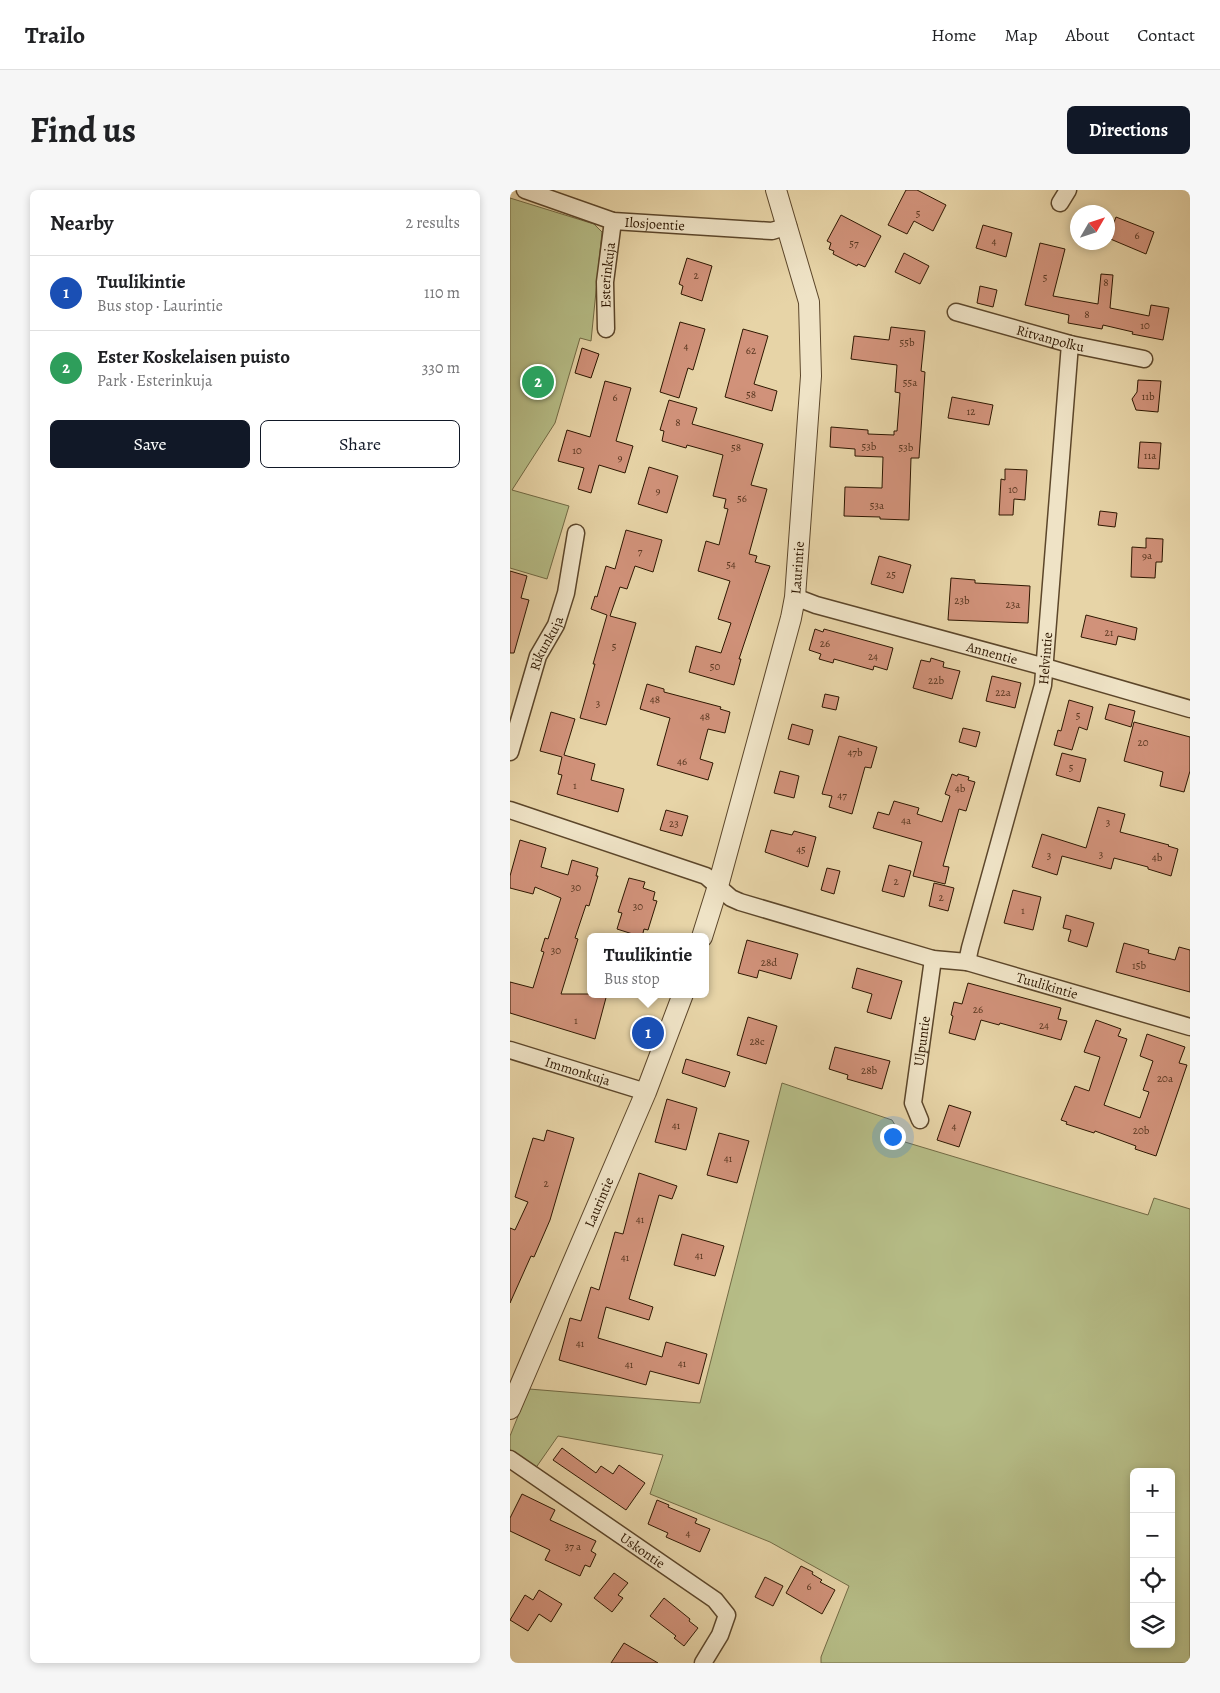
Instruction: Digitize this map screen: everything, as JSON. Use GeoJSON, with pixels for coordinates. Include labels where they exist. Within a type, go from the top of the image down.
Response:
{"type":"FeatureCollection","features":[{"type":"Feature","properties":{"kind":"street","name":"Ilosjoentie"},"geometry":{"type":"LineString","coordinates":[[525,190],[613,221],[772,231],[788,226]]}},
{"type":"Feature","properties":{"kind":"street","name":"Laurintie"},"geometry":{"type":"LineString","coordinates":[[703,933],[718,886],[791,618],[795,597],[811,367],[809,302],[776,190]]}},
{"type":"Feature","properties":{"kind":"street","name":"Esterinkuja"},"geometry":{"type":"LineString","coordinates":[[606,330],[605,282],[613,221]]}},
{"type":"Feature","properties":{"kind":"street","name":"Ritvanpolku"},"geometry":{"type":"LineString","coordinates":[[956,312],[1070,344],[1144,359]]}},
{"type":"Feature","properties":{"kind":"street","name":"Helvintie"},"geometry":{"type":"LineString","coordinates":[[967,962],[1043,686],[1070,344]]}},
{"type":"Feature","properties":{"kind":"street","name":"Rikunkuja"},"geometry":{"type":"LineString","coordinates":[[510,752],[538,656],[556,625],[566,593],[576,533]]}},
{"type":"Feature","properties":{"kind":"street","name":"Annentie"},"geometry":{"type":"LineString","coordinates":[[795,597],[816,605],[1045,667],[1190,709]]}},
{"type":"Feature","properties":{"kind":"street","name":"Tuulikintie"},"geometry":{"type":"LineString","coordinates":[[510,810],[706,876],[731,898],[740,902],[933,959],[967,962],[1190,1027]]}},
{"type":"Feature","properties":{"kind":"street","name":"Ulpuntie"},"geometry":{"type":"LineString","coordinates":[[920,1120],[912,1103],[933,959]]}},
{"type":"Feature","properties":{"kind":"street","name":"Laurintie"},"geometry":{"type":"LineString","coordinates":[[510,1409],[646,1092],[681,998]]}},
{"type":"Feature","properties":{"kind":"street","name":"Immonkuja"},"geometry":{"type":"LineString","coordinates":[[510,1050],[646,1092]]}},
{"type":"Feature","properties":{"kind":"street","name":"Uskontie"},"geometry":{"type":"LineString","coordinates":[[510,1459],[715,1600],[727,1615],[720,1635],[703,1663]]}},
{"type":"Feature","properties":{"kind":"green space"},"geometry":{"type":"Polygon","coordinates":[[[510,198],[594,224],[602,232],[591,341],[580,338],[555,423],[512,490],[569,506],[547,579],[510,568],[510,198]]]}},
{"type":"Feature","properties":{"kind":"green space"},"geometry":{"type":"Polygon","coordinates":[[[782,1083],[892,1120],[905,1142],[1148,1215],[1154,1198],[1190,1209],[1190,1663],[821,1663],[821,1657],[849,1586],[770,1542],[650,1494],[663,1455],[558,1436],[535,1469],[510,1450],[510,1436],[529,1389],[700,1403],[782,1083]]]}},
{"type":"Feature","properties":{"kind":"building"},"geometry":{"type":"Polygon","coordinates":[[[906,190],[917,190],[946,205],[933,231],[914,221],[907,234],[888,225],[906,190]]]}},
{"type":"Feature","properties":{"kind":"building"},"geometry":{"type":"Polygon","coordinates":[[[841,215],[881,236],[865,267],[858,264],[857,266],[833,254],[834,251],[829,249],[831,243],[827,241],[841,215]]]}},
{"type":"Feature","properties":{"kind":"building"},"geometry":{"type":"Polygon","coordinates":[[[1116,217],[1154,232],[1146,254],[1115,241],[1116,217]]]}},
{"type":"Feature","properties":{"kind":"building"},"geometry":{"type":"Polygon","coordinates":[[[983,225],[1012,233],[1006,257],[976,248],[983,225]]]}},
{"type":"Feature","properties":{"kind":"building"},"geometry":{"type":"Polygon","coordinates":[[[1040,243],[1065,249],[1053,296],[1098,304],[1101,274],[1113,275],[1110,308],[1149,316],[1151,305],[1169,308],[1163,340],[1132,334],[1133,332],[1103,325],[1102,329],[1068,323],[1069,315],[1025,305],[1040,243]]]}},
{"type":"Feature","properties":{"kind":"building"},"geometry":{"type":"Polygon","coordinates":[[[904,253],[929,266],[920,284],[895,272],[904,253]]]}},
{"type":"Feature","properties":{"kind":"building"},"geometry":{"type":"Polygon","coordinates":[[[687,258],[712,266],[702,301],[681,294],[683,286],[679,284],[687,258]]]}},
{"type":"Feature","properties":{"kind":"building"},"geometry":{"type":"Polygon","coordinates":[[[980,286],[997,290],[993,307],[977,303],[980,286]]]}},
{"type":"Feature","properties":{"kind":"building"},"geometry":{"type":"Polygon","coordinates":[[[680,322],[705,329],[693,370],[688,368],[679,398],[660,392],[680,322]]]}},
{"type":"Feature","properties":{"kind":"building"},"geometry":{"type":"Polygon","coordinates":[[[891,327],[925,331],[921,371],[925,372],[919,458],[911,458],[909,520],[844,516],[845,487],[882,488],[883,457],[855,456],[855,449],[830,447],[831,427],[868,430],[868,434],[894,435],[894,431],[897,431],[900,393],[895,392],[897,365],[851,359],[854,336],[889,340],[891,327]]]}},
{"type":"Feature","properties":{"kind":"building"},"geometry":{"type":"Polygon","coordinates":[[[743,329],[768,336],[754,384],[777,391],[772,411],[725,397],[743,329]]]}},
{"type":"Feature","properties":{"kind":"building"},"geometry":{"type":"Polygon","coordinates":[[[582,348],[599,354],[591,378],[575,373],[582,348]]]}},
{"type":"Feature","properties":{"kind":"building"},"geometry":{"type":"Polygon","coordinates":[[[1138,380],[1161,381],[1158,412],[1136,410],[1132,399],[1137,392],[1138,380]]]}},
{"type":"Feature","properties":{"kind":"building"},"geometry":{"type":"Polygon","coordinates":[[[605,381],[631,388],[616,441],[633,446],[625,473],[599,465],[591,493],[578,489],[584,468],[558,461],[567,430],[590,437],[605,381]]]}},
{"type":"Feature","properties":{"kind":"building"},"geometry":{"type":"Polygon","coordinates":[[[952,397],[993,405],[989,425],[948,418],[952,397]]]}},
{"type":"Feature","properties":{"kind":"building"},"geometry":{"type":"Polygon","coordinates":[[[669,400],[697,408],[692,424],[763,444],[751,485],[767,489],[749,554],[757,556],[755,562],[770,566],[739,659],[741,659],[734,685],[689,672],[696,646],[721,653],[731,623],[718,619],[730,581],[698,571],[706,541],[719,545],[728,509],[724,508],[726,499],[713,496],[723,455],[687,445],[686,448],[662,441],[664,431],[660,430],[669,400]]]}},
{"type":"Feature","properties":{"kind":"building"},"geometry":{"type":"Polygon","coordinates":[[[1140,442],[1161,443],[1159,469],[1138,468],[1140,442]]]}},
{"type":"Feature","properties":{"kind":"building"},"geometry":{"type":"Polygon","coordinates":[[[649,467],[678,476],[667,513],[638,504],[649,467]]]}},
{"type":"Feature","properties":{"kind":"building"},"geometry":{"type":"Polygon","coordinates":[[[1005,469],[1027,470],[1025,500],[1014,499],[1013,515],[999,515],[1001,479],[1005,480],[1005,469]]]}},
{"type":"Feature","properties":{"kind":"building"},"geometry":{"type":"Polygon","coordinates":[[[1100,511],[1117,513],[1115,527],[1098,525],[1100,511]]]}},
{"type":"Feature","properties":{"kind":"building"},"geometry":{"type":"Polygon","coordinates":[[[626,530],[662,540],[653,572],[635,566],[627,589],[620,587],[610,616],[636,623],[606,725],[580,718],[607,615],[591,609],[595,596],[597,597],[606,566],[615,569],[626,530]]]}},
{"type":"Feature","properties":{"kind":"building"},"geometry":{"type":"Polygon","coordinates":[[[1146,538],[1163,539],[1162,562],[1156,562],[1155,578],[1131,577],[1132,547],[1146,548],[1146,538]]]}},
{"type":"Feature","properties":{"kind":"building"},"geometry":{"type":"Polygon","coordinates":[[[879,556],[911,565],[903,593],[871,584],[879,556]]]}},
{"type":"Feature","properties":{"kind":"building"},"geometry":{"type":"Polygon","coordinates":[[[510,571],[527,576],[521,598],[529,600],[514,653],[510,653],[510,571]]]}},
{"type":"Feature","properties":{"kind":"building"},"geometry":{"type":"Polygon","coordinates":[[[951,578],[975,580],[975,583],[1030,586],[1028,623],[948,620],[951,578]]]}},
{"type":"Feature","properties":{"kind":"building"},"geometry":{"type":"Polygon","coordinates":[[[1086,615],[1137,628],[1135,640],[1118,636],[1116,645],[1081,637],[1086,615]]]}},
{"type":"Feature","properties":{"kind":"building"},"geometry":{"type":"Polygon","coordinates":[[[815,629],[823,632],[824,629],[893,648],[887,670],[874,666],[873,670],[834,659],[833,663],[819,659],[821,654],[809,650],[815,629]]]}},
{"type":"Feature","properties":{"kind":"building"},"geometry":{"type":"Polygon","coordinates":[[[931,658],[944,662],[943,667],[960,671],[952,699],[913,688],[921,660],[930,662],[931,658]]]}},
{"type":"Feature","properties":{"kind":"building"},"geometry":{"type":"Polygon","coordinates":[[[992,676],[1021,683],[1015,708],[986,701],[992,676]]]}},
{"type":"Feature","properties":{"kind":"building"},"geometry":{"type":"Polygon","coordinates":[[[647,684],[664,689],[664,692],[721,707],[720,709],[730,712],[725,733],[708,729],[700,759],[713,763],[708,780],[657,765],[670,718],[640,709],[647,684]]]}},
{"type":"Feature","properties":{"kind":"building"},"geometry":{"type":"Polygon","coordinates":[[[825,694],[839,697],[836,710],[822,707],[825,694]]]}},
{"type":"Feature","properties":{"kind":"building"},"geometry":{"type":"Polygon","coordinates":[[[1069,700],[1093,707],[1087,730],[1079,727],[1072,750],[1054,745],[1058,730],[1061,731],[1069,700]]]}},
{"type":"Feature","properties":{"kind":"building"},"geometry":{"type":"Polygon","coordinates":[[[1109,704],[1135,711],[1131,727],[1105,719],[1109,704]]]}},
{"type":"Feature","properties":{"kind":"building"},"geometry":{"type":"Polygon","coordinates":[[[551,712],[575,719],[564,755],[595,764],[591,780],[624,789],[618,812],[557,794],[562,775],[558,774],[562,757],[540,751],[551,712]]]}},
{"type":"Feature","properties":{"kind":"building"},"geometry":{"type":"Polygon","coordinates":[[[1134,722],[1190,737],[1190,771],[1184,792],[1160,786],[1163,772],[1124,761],[1134,722]]]}},
{"type":"Feature","properties":{"kind":"building"},"geometry":{"type":"Polygon","coordinates":[[[792,724],[813,730],[809,745],[788,739],[792,724]]]}},
{"type":"Feature","properties":{"kind":"building"},"geometry":{"type":"Polygon","coordinates":[[[963,728],[980,732],[976,747],[959,742],[963,728]]]}},
{"type":"Feature","properties":{"kind":"building"},"geometry":{"type":"Polygon","coordinates":[[[839,736],[877,747],[871,768],[865,767],[852,814],[829,807],[832,796],[822,794],[839,736]]]}},
{"type":"Feature","properties":{"kind":"building"},"geometry":{"type":"Polygon","coordinates":[[[1062,753],[1086,759],[1080,782],[1056,775],[1062,753]]]}},
{"type":"Feature","properties":{"kind":"building"},"geometry":{"type":"Polygon","coordinates":[[[780,771],[799,776],[794,798],[774,793],[780,771]]]}},
{"type":"Feature","properties":{"kind":"building"},"geometry":{"type":"Polygon","coordinates":[[[952,774],[969,777],[968,780],[975,782],[966,811],[959,809],[943,866],[949,867],[945,884],[913,876],[922,842],[873,828],[878,812],[889,815],[894,801],[919,808],[917,814],[942,822],[950,796],[945,794],[952,774]]]}},
{"type":"Feature","properties":{"kind":"building"},"geometry":{"type":"Polygon","coordinates":[[[1098,807],[1125,814],[1120,832],[1178,849],[1171,876],[1148,869],[1148,867],[1114,858],[1111,869],[1062,856],[1057,875],[1032,867],[1042,834],[1086,848],[1098,807]]]}},
{"type":"Feature","properties":{"kind":"building"},"geometry":{"type":"Polygon","coordinates":[[[666,810],[688,816],[682,836],[660,830],[666,810]]]}},
{"type":"Feature","properties":{"kind":"building"},"geometry":{"type":"Polygon","coordinates":[[[771,830],[792,835],[794,831],[816,837],[808,867],[765,852],[771,830]]]}},
{"type":"Feature","properties":{"kind":"building"},"geometry":{"type":"Polygon","coordinates":[[[520,840],[546,848],[541,867],[568,875],[572,860],[598,868],[596,876],[598,876],[589,906],[586,905],[575,938],[578,939],[561,994],[587,994],[587,998],[606,998],[595,1039],[510,1013],[510,982],[533,988],[544,952],[541,951],[545,938],[548,939],[561,898],[535,887],[533,894],[510,888],[510,876],[520,840]]]}},
{"type":"Feature","properties":{"kind":"building"},"geometry":{"type":"Polygon","coordinates":[[[889,865],[911,871],[904,897],[882,891],[889,865]]]}},
{"type":"Feature","properties":{"kind":"building"},"geometry":{"type":"Polygon","coordinates":[[[827,868],[840,871],[834,894],[821,890],[827,868]]]}},
{"type":"Feature","properties":{"kind":"building"},"geometry":{"type":"Polygon","coordinates":[[[629,878],[645,882],[643,888],[655,892],[653,900],[657,901],[648,930],[644,929],[643,933],[630,933],[617,929],[622,913],[618,912],[629,878]]]}},
{"type":"Feature","properties":{"kind":"building"},"geometry":{"type":"Polygon","coordinates":[[[934,883],[954,888],[948,911],[929,906],[934,883]]]}},
{"type":"Feature","properties":{"kind":"building"},"geometry":{"type":"Polygon","coordinates":[[[1013,890],[1041,897],[1033,930],[1004,923],[1013,890]]]}},
{"type":"Feature","properties":{"kind":"building"},"geometry":{"type":"Polygon","coordinates":[[[1066,915],[1094,923],[1087,947],[1068,941],[1071,930],[1063,928],[1066,915]]]}},
{"type":"Feature","properties":{"kind":"building"},"geometry":{"type":"Polygon","coordinates":[[[747,940],[798,954],[791,979],[759,970],[757,978],[738,973],[747,940]]]}},
{"type":"Feature","properties":{"kind":"building"},"geometry":{"type":"Polygon","coordinates":[[[1124,943],[1149,950],[1148,953],[1175,960],[1179,947],[1190,950],[1190,992],[1116,972],[1124,943]]]}},
{"type":"Feature","properties":{"kind":"building"},"geometry":{"type":"Polygon","coordinates":[[[857,968],[902,981],[891,1019],[867,1012],[872,994],[852,988],[857,968]]]}},
{"type":"Feature","properties":{"kind":"building"},"geometry":{"type":"Polygon","coordinates":[[[968,983],[1061,1008],[1058,1019],[1067,1021],[1061,1040],[1000,1023],[999,1025],[981,1020],[975,1040],[949,1033],[954,1002],[962,1004],[968,983]]]}},
{"type":"Feature","properties":{"kind":"building"},"geometry":{"type":"Polygon","coordinates":[[[748,1017],[777,1026],[766,1064],[737,1055],[748,1017]]]}},
{"type":"Feature","properties":{"kind":"building"},"geometry":{"type":"Polygon","coordinates":[[[1096,1020],[1121,1029],[1118,1036],[1127,1039],[1104,1105],[1140,1118],[1149,1092],[1143,1090],[1153,1061],[1140,1056],[1147,1034],[1185,1047],[1179,1063],[1187,1065],[1156,1156],[1135,1149],[1136,1146],[1095,1131],[1094,1133],[1066,1124],[1067,1122],[1061,1120],[1075,1086],[1089,1091],[1100,1057],[1084,1052],[1096,1020]]]}},
{"type":"Feature","properties":{"kind":"building"},"geometry":{"type":"Polygon","coordinates":[[[835,1047],[890,1061],[882,1089],[847,1079],[848,1075],[829,1069],[835,1047]]]}},
{"type":"Feature","properties":{"kind":"building"},"geometry":{"type":"Polygon","coordinates":[[[686,1059],[730,1072],[725,1087],[682,1073],[686,1059]]]}},
{"type":"Feature","properties":{"kind":"building"},"geometry":{"type":"Polygon","coordinates":[[[667,1099],[697,1108],[686,1150],[655,1142],[667,1099]]]}},
{"type":"Feature","properties":{"kind":"building"},"geometry":{"type":"Polygon","coordinates":[[[949,1105],[971,1112],[959,1147],[937,1140],[949,1105]]]}},
{"type":"Feature","properties":{"kind":"building"},"geometry":{"type":"Polygon","coordinates":[[[547,1130],[574,1138],[550,1220],[534,1257],[531,1256],[510,1303],[510,1228],[515,1230],[528,1202],[515,1197],[533,1138],[544,1141],[547,1130]]]}},
{"type":"Feature","properties":{"kind":"building"},"geometry":{"type":"Polygon","coordinates":[[[719,1133],[749,1141],[737,1183],[707,1175],[719,1133]]]}},
{"type":"Feature","properties":{"kind":"building"},"geometry":{"type":"Polygon","coordinates":[[[639,1173],[677,1186],[672,1199],[659,1195],[629,1299],[653,1307],[649,1320],[606,1307],[598,1338],[662,1357],[666,1342],[707,1354],[699,1384],[650,1371],[646,1385],[559,1360],[570,1318],[581,1321],[591,1287],[599,1290],[615,1232],[623,1234],[639,1173]]]}},
{"type":"Feature","properties":{"kind":"building"},"geometry":{"type":"Polygon","coordinates":[[[682,1234],[724,1246],[715,1276],[674,1265],[682,1234]]]}},
{"type":"Feature","properties":{"kind":"building"},"geometry":{"type":"Polygon","coordinates":[[[562,1448],[596,1473],[601,1466],[613,1474],[619,1465],[645,1483],[626,1510],[553,1460],[562,1448]]]}},
{"type":"Feature","properties":{"kind":"building"},"geometry":{"type":"Polygon","coordinates":[[[522,1494],[555,1510],[550,1520],[596,1541],[591,1551],[596,1554],[590,1567],[585,1565],[580,1576],[545,1560],[550,1550],[510,1531],[510,1518],[522,1494]]]}},
{"type":"Feature","properties":{"kind":"building"},"geometry":{"type":"Polygon","coordinates":[[[657,1500],[669,1505],[668,1507],[697,1519],[695,1523],[710,1529],[700,1552],[666,1537],[668,1533],[648,1524],[657,1500]]]}},
{"type":"Feature","properties":{"kind":"building"},"geometry":{"type":"Polygon","coordinates":[[[801,1566],[813,1572],[812,1574],[822,1580],[820,1582],[835,1590],[822,1614],[786,1593],[801,1566]]]}},
{"type":"Feature","properties":{"kind":"building"},"geometry":{"type":"Polygon","coordinates":[[[614,1573],[628,1583],[618,1595],[623,1598],[612,1612],[594,1598],[614,1573]]]}},
{"type":"Feature","properties":{"kind":"building"},"geometry":{"type":"Polygon","coordinates":[[[765,1577],[783,1586],[773,1606],[755,1597],[765,1577]]]}},
{"type":"Feature","properties":{"kind":"building"},"geometry":{"type":"Polygon","coordinates":[[[539,1590],[562,1604],[551,1622],[539,1614],[528,1631],[510,1620],[525,1595],[533,1600],[539,1590]]]}},
{"type":"Feature","properties":{"kind":"building"},"geometry":{"type":"Polygon","coordinates":[[[664,1598],[698,1628],[684,1646],[674,1638],[676,1636],[650,1616],[664,1598]]]}},
{"type":"Feature","properties":{"kind":"building"},"geometry":{"type":"Polygon","coordinates":[[[624,1643],[658,1663],[611,1663],[624,1643]]]}},
{"type":"Feature","properties":{"kind":"place","name":"Ester Koskelaisen puisto"},"geometry":{"type":"Point","coordinates":[538,382]}},
{"type":"Feature","properties":{"kind":"place","name":"Tuulikintie"},"geometry":{"type":"Point","coordinates":[648,1033]}}]}
